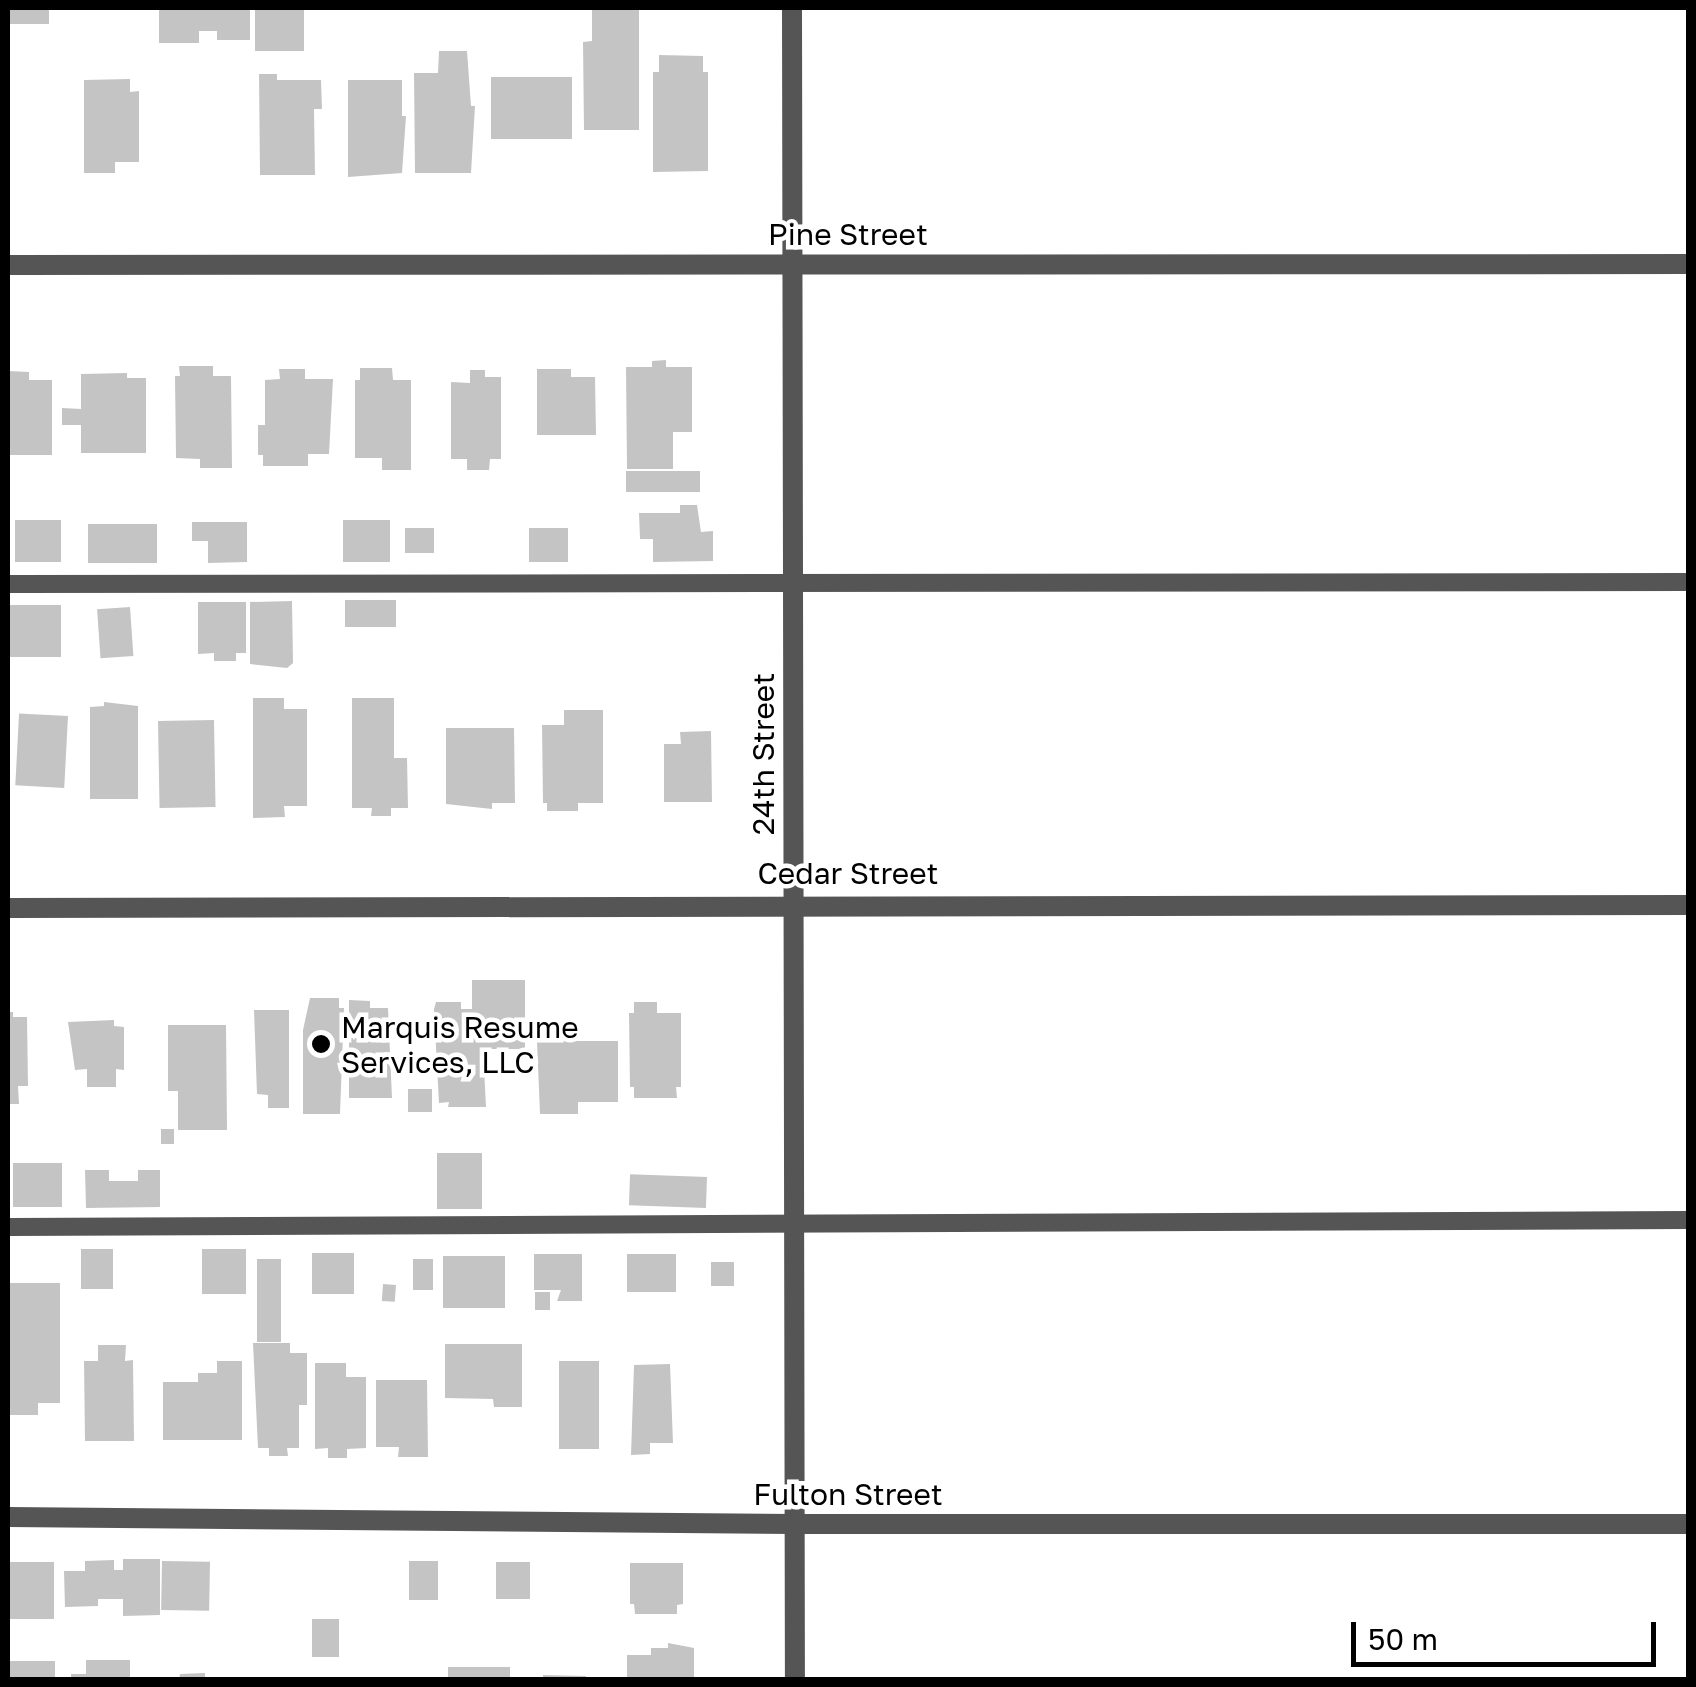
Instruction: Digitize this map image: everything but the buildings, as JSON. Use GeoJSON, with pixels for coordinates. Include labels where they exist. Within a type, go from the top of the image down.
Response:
{"type":"FeatureCollection","features":[{"type":"Feature","properties":{"kind":"street","name":"24th Street"},"geometry":{"type":"LineString","coordinates":[[792,8],[794,1680]]}},
{"type":"Feature","properties":{"kind":"street","name":"Pine Street"},"geometry":{"type":"LineString","coordinates":[[8,265],[1688,264]]}},
{"type":"Feature","properties":{"kind":"street","name":"Cedar Street"},"geometry":{"type":"LineString","coordinates":[[8,908],[794,903],[1688,905]]}},
{"type":"Feature","properties":{"kind":"street","name":"Fulton Street"},"geometry":{"type":"LineString","coordinates":[[8,1517],[794,1524],[1688,1524]]}},
{"type":"Feature","properties":{"kind":"lane"},"geometry":{"type":"LineString","coordinates":[[8,584],[1688,582]]}},
{"type":"Feature","properties":{"kind":"lane"},"geometry":{"type":"LineString","coordinates":[[8,1227],[1688,1220]]}},
{"type":"Feature","properties":{"kind":"place","name":"Marquis Resume Services, LLC"},"geometry":{"type":"Point","coordinates":[321,1044]}}]}
